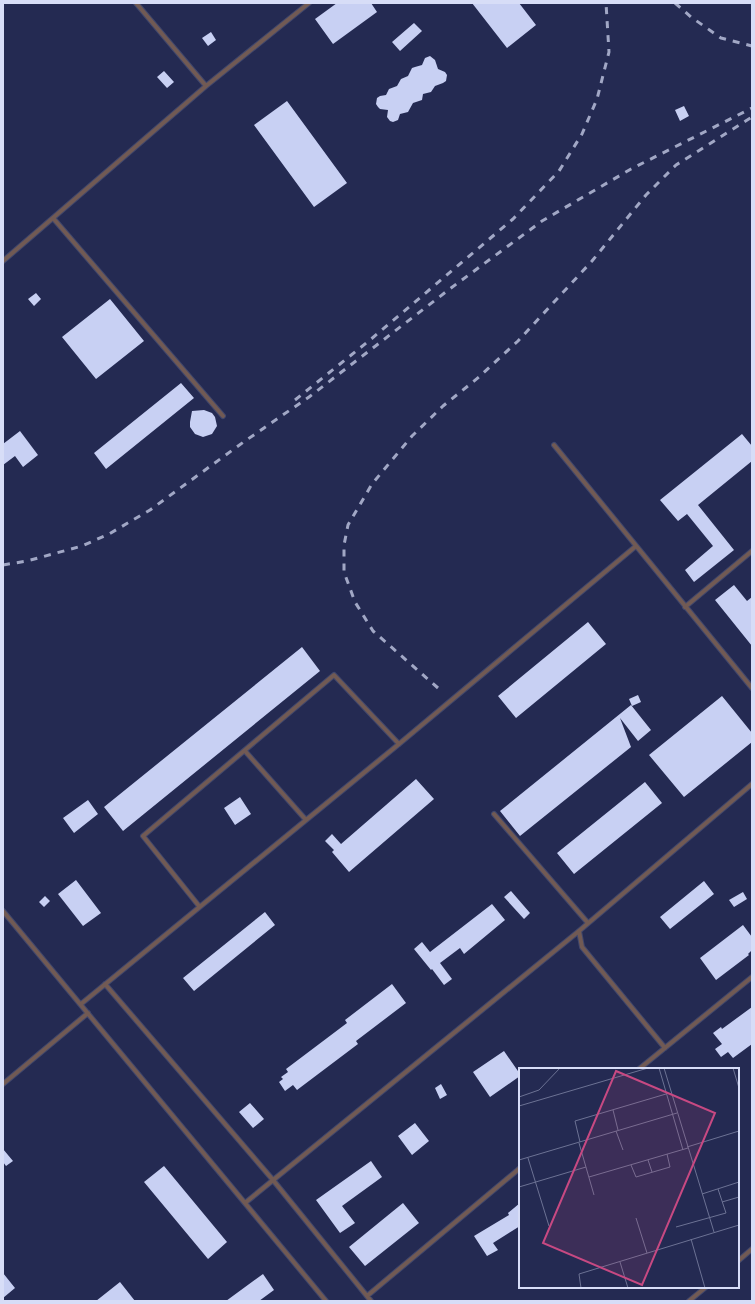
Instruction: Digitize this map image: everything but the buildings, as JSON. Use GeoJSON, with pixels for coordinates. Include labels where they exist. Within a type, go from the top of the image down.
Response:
{"type":"FeatureCollection","features":[{"type":"Feature","properties":{"kind":"lane"},"geometry":{"type":"LineString","coordinates":[[136,3],[206,86]]}},
{"type":"Feature","properties":{"kind":"lane"},"geometry":{"type":"LineString","coordinates":[[3,261],[206,86],[309,3]]}},
{"type":"Feature","properties":{"kind":"lane"},"geometry":{"type":"LineString","coordinates":[[53,218],[222,416]]}},
{"type":"Feature","properties":{"kind":"lane"},"geometry":{"type":"LineString","coordinates":[[554,445],[752,688]]}},
{"type":"Feature","properties":{"kind":"lane"},"geometry":{"type":"LineString","coordinates":[[81,1004],[399,744],[636,546]]}},
{"type":"Feature","properties":{"kind":"lane"},"geometry":{"type":"LineString","coordinates":[[685,607],[752,551]]}},
{"type":"Feature","properties":{"kind":"lane"},"geometry":{"type":"LineString","coordinates":[[199,906],[143,836],[334,675],[399,744]]}},
{"type":"Feature","properties":{"kind":"lane"},"geometry":{"type":"LineString","coordinates":[[245,751],[306,820]]}},
{"type":"Feature","properties":{"kind":"lane"},"geometry":{"type":"LineString","coordinates":[[245,1203],[579,931],[752,784]]}},
{"type":"Feature","properties":{"kind":"lane"},"geometry":{"type":"LineString","coordinates":[[494,814],[588,923]]}},
{"type":"Feature","properties":{"kind":"lane"},"geometry":{"type":"LineString","coordinates":[[3,911],[326,1301]]}},
{"type":"Feature","properties":{"kind":"lane"},"geometry":{"type":"LineString","coordinates":[[579,931],[582,947],[665,1048]]}},
{"type":"Feature","properties":{"kind":"lane"},"geometry":{"type":"LineString","coordinates":[[640,1068],[752,977]]}},
{"type":"Feature","properties":{"kind":"lane"},"geometry":{"type":"LineString","coordinates":[[105,984],[273,1180],[371,1301]]}},
{"type":"Feature","properties":{"kind":"lane"},"geometry":{"type":"LineString","coordinates":[[3,1084],[88,1013]]}},
{"type":"Feature","properties":{"kind":"lane"},"geometry":{"type":"LineString","coordinates":[[367,1296],[519,1169]]}},
{"type":"Feature","properties":{"kind":"lane"},"geometry":{"type":"LineString","coordinates":[[739,1260],[752,1249]]}},
{"type":"Feature","properties":{"kind":"lane"},"geometry":{"type":"LineString","coordinates":[[689,1301],[705,1288]]}},
{"type":"Feature","properties":{"kind":"railway"},"geometry":{"type":"LineString","coordinates":[[295,400],[370,340],[513,219],[559,171],[582,134],[597,99],[609,52],[606,3]]}},
{"type":"Feature","properties":{"kind":"railway"},"geometry":{"type":"LineString","coordinates":[[675,3],[691,17],[721,38],[752,46]]}},
{"type":"Feature","properties":{"kind":"railway"},"geometry":{"type":"LineString","coordinates":[[3,565],[27,561],[82,546],[109,534],[150,510],[245,441],[309,397],[451,288],[542,221],[631,169],[752,108]]}},
{"type":"Feature","properties":{"kind":"railway"},"geometry":{"type":"LineString","coordinates":[[438,688],[373,631],[355,602],[344,572],[344,545],[348,525],[372,484],[412,436],[443,406],[479,377],[518,341],[592,261],[646,195],[676,165],[752,117]]}}]}
